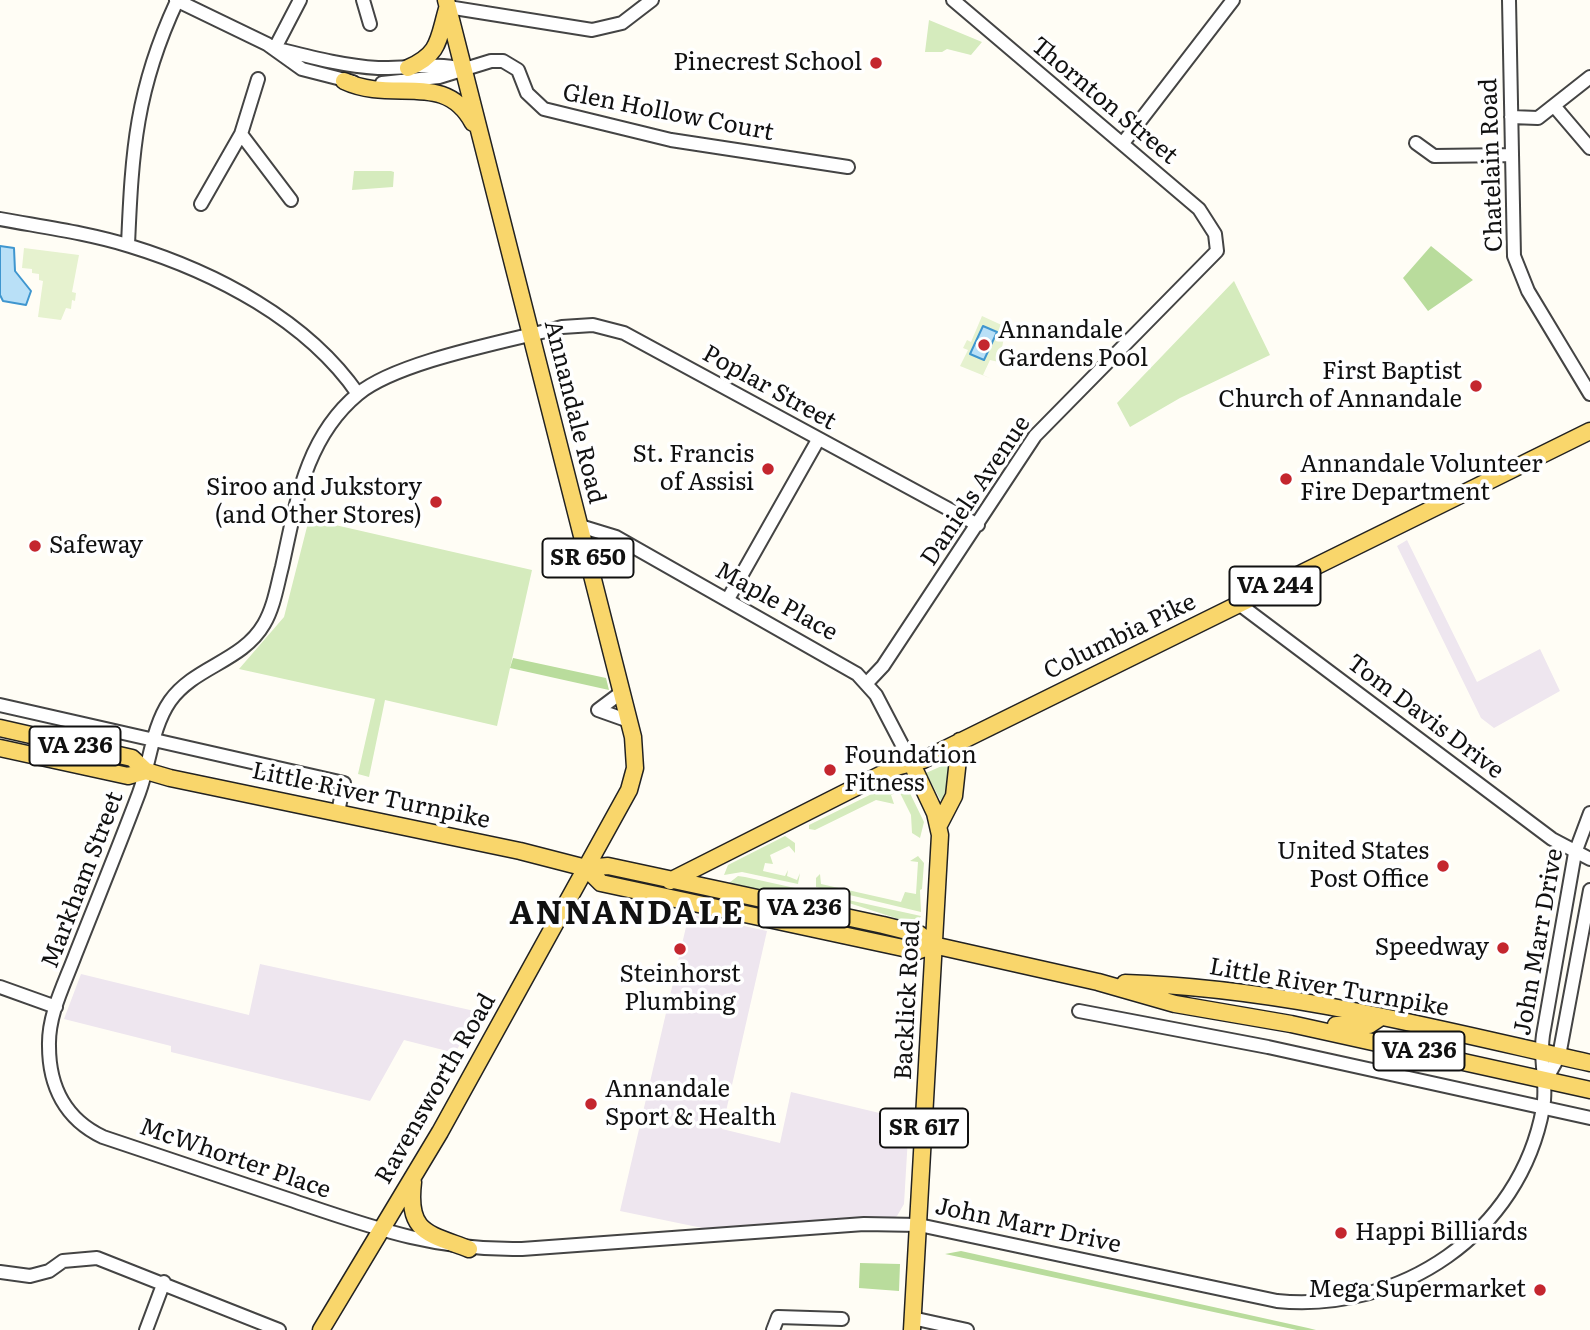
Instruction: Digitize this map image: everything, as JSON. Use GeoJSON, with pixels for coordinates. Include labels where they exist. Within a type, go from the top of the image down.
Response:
{"type":"FeatureCollection","features":[{"type":"Feature","properties":{"kind":"main road"},"geometry":{"type":"LineString","coordinates":[[408,68],[424,61],[436,47],[447,3]]}},
{"type":"Feature","properties":{"kind":"main road","name":"Annandale Road"},"geometry":{"type":"LineString","coordinates":[[447,3],[636,752],[633,779],[586,868]]}},
{"type":"Feature","properties":{"kind":"main road"},"geometry":{"type":"LineString","coordinates":[[344,81],[369,90],[391,93],[444,93],[460,103],[483,141]]}},
{"type":"Feature","properties":{"kind":"main road","name":"Columbia Pike"},"geometry":{"type":"LineString","coordinates":[[670,881],[693,867],[960,741],[1590,431]]}},
{"type":"Feature","properties":{"kind":"main road","name":"Little River Turnpike"},"geometry":{"type":"LineString","coordinates":[[0,728],[132,758],[146,771]]}},
{"type":"Feature","properties":{"kind":"main road"},"geometry":{"type":"LineString","coordinates":[[939,825],[954,796],[960,741]]}},
{"type":"Feature","properties":{"kind":"main road","name":"Little River Turnpike"},"geometry":{"type":"LineString","coordinates":[[0,748],[128,776],[146,771],[586,868],[608,866],[919,934],[933,945],[1098,982],[1175,1004],[1291,1024],[1590,1090]]}},
{"type":"Feature","properties":{"kind":"main road","name":"Backlick Road"},"geometry":{"type":"LineString","coordinates":[[911,762],[939,825],[912,1324]]}},
{"type":"Feature","properties":{"kind":"main road","name":"Little River Turnpike"},"geometry":{"type":"LineString","coordinates":[[586,868],[601,883],[673,900],[917,951],[933,945]]}},
{"type":"Feature","properties":{"kind":"main road","name":"Ravensworth Road"},"geometry":{"type":"LineString","coordinates":[[321,1330],[548,941],[586,868]]}},
{"type":"Feature","properties":{"kind":"main road","name":"Little River Turnpike"},"geometry":{"type":"LineString","coordinates":[[1098,982],[1178,985],[1306,1002],[1590,1063]]}},
{"type":"Feature","properties":{"kind":"main road"},"geometry":{"type":"LineString","coordinates":[[1291,1024],[1362,1026],[1373,1024],[1381,1017]]}},
{"type":"Feature","properties":{"kind":"main road"},"geometry":{"type":"LineString","coordinates":[[414,1174],[411,1208],[417,1226],[429,1234],[469,1249]]}},
{"type":"Feature","properties":{"kind":"street"},"geometry":{"type":"LineString","coordinates":[[128,245],[132,152],[144,84],[177,0],[275,48],[333,63],[408,68],[446,64],[463,69]]}},
{"type":"Feature","properties":{"kind":"street"},"geometry":{"type":"LineString","coordinates":[[275,48],[300,0]]}},
{"type":"Feature","properties":{"kind":"street"},"geometry":{"type":"LineString","coordinates":[[363,0],[370,24]]}},
{"type":"Feature","properties":{"kind":"street"},"geometry":{"type":"LineString","coordinates":[[447,3],[592,30],[622,23],[652,0]]}},
{"type":"Feature","properties":{"kind":"street","name":"Thornton Street"},"geometry":{"type":"LineString","coordinates":[[953,0],[1199,209],[1218,242]]}},
{"type":"Feature","properties":{"kind":"street"},"geometry":{"type":"LineString","coordinates":[[1123,143],[1233,0]]}},
{"type":"Feature","properties":{"kind":"street","name":"Chatelain Road"},"geometry":{"type":"LineString","coordinates":[[1509,0],[1514,256],[1528,291],[1590,394]]}},
{"type":"Feature","properties":{"kind":"street"},"geometry":{"type":"LineString","coordinates":[[275,48],[302,69],[344,81],[407,82],[439,77],[463,69]]}},
{"type":"Feature","properties":{"kind":"street","name":"Glen Hollow Court"},"geometry":{"type":"LineString","coordinates":[[463,69],[491,61],[512,64],[518,70],[527,93],[544,109],[671,140],[848,167]]}},
{"type":"Feature","properties":{"kind":"street"},"geometry":{"type":"LineString","coordinates":[[1511,117],[1538,118],[1590,77]]}},
{"type":"Feature","properties":{"kind":"street"},"geometry":{"type":"LineString","coordinates":[[201,204],[242,134],[258,79]]}},
{"type":"Feature","properties":{"kind":"street"},"geometry":{"type":"LineString","coordinates":[[1555,107],[1590,148]]}},
{"type":"Feature","properties":{"kind":"street"},"geometry":{"type":"LineString","coordinates":[[242,134],[291,200]]}},
{"type":"Feature","properties":{"kind":"street"},"geometry":{"type":"LineString","coordinates":[[1416,143],[1434,156],[1511,155]]}},
{"type":"Feature","properties":{"kind":"street"},"geometry":{"type":"LineString","coordinates":[[0,219],[128,245],[174,261],[224,284],[293,326],[341,369],[358,394]]}},
{"type":"Feature","properties":{"kind":"street","name":"Daniels Avenue"},"geometry":{"type":"LineString","coordinates":[[866,684],[883,666],[1035,436],[1198,272],[1217,251],[1218,242]]}},
{"type":"Feature","properties":{"kind":"street","name":"Poplar Street"},"geometry":{"type":"LineString","coordinates":[[530,336],[577,325],[608,327],[676,360],[818,440],[978,525]]}},
{"type":"Feature","properties":{"kind":"street","name":"Markham Street"},"geometry":{"type":"LineString","coordinates":[[80,1123],[64,1105],[52,1078],[49,1034],[56,1007],[146,771],[162,716],[182,688],[238,655],[264,624],[275,597],[309,458],[330,425],[358,394],[407,369],[530,336]]}},
{"type":"Feature","properties":{"kind":"street"},"geometry":{"type":"LineString","coordinates":[[728,599],[818,440]]}},
{"type":"Feature","properties":{"kind":"street","name":"Maple Place"},"geometry":{"type":"LineString","coordinates":[[580,526],[616,537],[842,664],[866,684],[887,714],[911,762]]}},
{"type":"Feature","properties":{"kind":"street","name":"Tom Davis Drive"},"geometry":{"type":"LineString","coordinates":[[1239,604],[1552,839],[1590,859]]}},
{"type":"Feature","properties":{"kind":"street"},"geometry":{"type":"LineString","coordinates":[[622,692],[598,710],[629,721]]}},
{"type":"Feature","properties":{"kind":"street"},"geometry":{"type":"LineString","coordinates":[[0,705],[344,783],[338,812]]}},
{"type":"Feature","properties":{"kind":"street","name":"John Marr Drive"},"geometry":{"type":"LineString","coordinates":[[380,1230],[437,1245],[469,1249],[557,1247],[864,1224],[919,1225],[1277,1301],[1321,1302],[1349,1299],[1402,1284],[1441,1264],[1473,1235],[1515,1183],[1534,1140],[1543,1108],[1546,1080],[1540,1053],[1575,853],[1590,813]]}},
{"type":"Feature","properties":{"kind":"street","name":"John Marr Drive"},"geometry":{"type":"LineString","coordinates":[[1546,1080],[1559,1056],[1590,890]]}},
{"type":"Feature","properties":{"kind":"street"},"geometry":{"type":"LineString","coordinates":[[0,987],[56,1007]]}},
{"type":"Feature","properties":{"kind":"street"},"geometry":{"type":"LineString","coordinates":[[1079,1011],[1268,1047],[1590,1118]]}},
{"type":"Feature","properties":{"kind":"street","name":"McWhorter Place"},"geometry":{"type":"LineString","coordinates":[[80,1123],[103,1137],[380,1230]]}},
{"type":"Feature","properties":{"kind":"street"},"geometry":{"type":"LineString","coordinates":[[0,1272],[30,1276],[50,1271],[62,1261],[97,1258],[164,1282],[279,1330]]}},
{"type":"Feature","properties":{"kind":"street"},"geometry":{"type":"LineString","coordinates":[[146,1330],[164,1282]]}},
{"type":"Feature","properties":{"kind":"street"},"geometry":{"type":"LineString","coordinates":[[773,1330],[779,1317],[842,1320]]}},
{"type":"Feature","properties":{"kind":"street"},"geometry":{"type":"LineString","coordinates":[[912,1324],[967,1330]]}},
{"type":"Feature","properties":{"kind":"shaded area"},"geometry":{"type":"Polygon","coordinates":[[[1407,540],[1477,682],[1540,649],[1560,691],[1494,728],[1481,718],[1397,546],[1407,540]]]}},
{"type":"Feature","properties":{"kind":"shaded area"},"geometry":{"type":"Polygon","coordinates":[[[689,914],[767,931],[722,1129],[780,1143],[791,1092],[909,1120],[904,1204],[897,1216],[882,1223],[717,1231],[620,1211],[689,914]]]}},
{"type":"Feature","properties":{"kind":"shaded area"},"geometry":{"type":"Polygon","coordinates":[[[260,964],[479,1012],[455,1053],[404,1040],[370,1101],[171,1052],[171,1046],[64,1019],[81,974],[249,1015],[260,964]]]}},
{"type":"Feature","properties":{"kind":"green space"},"geometry":{"type":"Polygon","coordinates":[[[929,20],[982,42],[971,55],[947,49],[942,52],[925,52],[929,20]]]}},
{"type":"Feature","properties":{"kind":"green space"},"geometry":{"type":"Polygon","coordinates":[[[354,171],[394,172],[393,187],[352,190],[354,171]]]}},
{"type":"Feature","properties":{"kind":"green space"},"geometry":{"type":"Polygon","coordinates":[[[1431,246],[1473,280],[1428,311],[1403,278],[1431,246]]]}},
{"type":"Feature","properties":{"kind":"green space"},"geometry":{"type":"Polygon","coordinates":[[[24,248],[79,255],[72,292],[76,293],[75,301],[72,300],[71,309],[66,308],[61,320],[38,317],[43,281],[39,280],[39,274],[32,273],[32,269],[22,268],[24,248]]]}},
{"type":"Feature","properties":{"kind":"green space"},"geometry":{"type":"Polygon","coordinates":[[[1234,281],[1270,355],[1180,398],[1130,427],[1117,403],[1234,281]]]}},
{"type":"Feature","properties":{"kind":"green space","name":"Annandale Gardens Pool"},"geometry":{"type":"Polygon","coordinates":[[[982,316],[1006,327],[1000,358],[1005,359],[1003,363],[990,360],[983,375],[992,379],[960,366],[968,350],[963,348],[967,340],[971,342],[982,316]]]}},
{"type":"Feature","properties":{"kind":"green space"},"geometry":{"type":"Polygon","coordinates":[[[309,519],[532,570],[497,726],[385,700],[369,777],[358,774],[375,699],[239,669],[284,617],[309,519]]]}},
{"type":"Feature","properties":{"kind":"green space"},"geometry":{"type":"Polygon","coordinates":[[[513,658],[606,678],[609,690],[510,668],[513,658]]]}},
{"type":"Feature","properties":{"kind":"green space"},"geometry":{"type":"Polygon","coordinates":[[[953,761],[947,804],[942,803],[926,773],[953,761]]]}},
{"type":"Feature","properties":{"kind":"green space"},"geometry":{"type":"Polygon","coordinates":[[[898,781],[905,783],[924,822],[920,838],[912,833],[911,815],[899,791],[891,795],[894,804],[876,800],[815,830],[809,829],[809,825],[898,781]]]}},
{"type":"Feature","properties":{"kind":"green space"},"geometry":{"type":"Polygon","coordinates":[[[785,836],[795,843],[795,853],[789,846],[770,855],[773,864],[765,863],[763,871],[785,876],[788,870],[787,876],[797,880],[800,873],[798,884],[742,872],[724,875],[728,865],[785,836]]]}},
{"type":"Feature","properties":{"kind":"green space"},"geometry":{"type":"Polygon","coordinates":[[[918,856],[924,863],[920,890],[921,912],[816,887],[816,878],[820,874],[821,884],[901,902],[905,892],[916,894],[918,862],[910,861],[918,856]]]}},
{"type":"Feature","properties":{"kind":"green space"},"geometry":{"type":"Polygon","coordinates":[[[738,876],[795,888],[782,894],[729,883],[738,876]]]}},
{"type":"Feature","properties":{"kind":"green space"},"geometry":{"type":"Polygon","coordinates":[[[821,894],[921,916],[914,924],[821,894]]]}},
{"type":"Feature","properties":{"kind":"green space"},"geometry":{"type":"Polygon","coordinates":[[[961,1251],[1316,1330],[1297,1330],[945,1254],[961,1251]]]}},
{"type":"Feature","properties":{"kind":"green space"},"geometry":{"type":"Polygon","coordinates":[[[860,1263],[900,1264],[899,1291],[859,1288],[860,1263]]]}},
{"type":"Feature","properties":{"kind":"water"},"geometry":{"type":"Polygon","coordinates":[[[0,246],[14,248],[15,271],[31,291],[26,305],[3,301],[0,295],[0,246]]]}},
{"type":"Feature","properties":{"kind":"water"},"geometry":{"type":"Polygon","coordinates":[[[983,326],[997,332],[984,360],[970,354],[983,326]]]}},
{"type":"Feature","properties":{"kind":"place","name":"Pinecrest School"},"geometry":{"type":"Point","coordinates":[876,63]}},
{"type":"Feature","properties":{"kind":"place","name":"Annandale Gardens Pool"},"geometry":{"type":"Point","coordinates":[984,345]}},
{"type":"Feature","properties":{"kind":"place","name":"First Baptist Church of Annandale"},"geometry":{"type":"Point","coordinates":[1476,386]}},
{"type":"Feature","properties":{"kind":"place","name":"St. Francis of Assisi"},"geometry":{"type":"Point","coordinates":[768,469]}},
{"type":"Feature","properties":{"kind":"place","name":"Annandale Volunteer Fire Department"},"geometry":{"type":"Point","coordinates":[1286,479]}},
{"type":"Feature","properties":{"kind":"place","name":"Siroo and Jukstory (and Other Stores)"},"geometry":{"type":"Point","coordinates":[436,502]}},
{"type":"Feature","properties":{"kind":"place","name":"Safeway"},"geometry":{"type":"Point","coordinates":[35,546]}},
{"type":"Feature","properties":{"kind":"place","name":"Foundation Fitness"},"geometry":{"type":"Point","coordinates":[830,770]}},
{"type":"Feature","properties":{"kind":"place","name":"United States Post Office"},"geometry":{"type":"Point","coordinates":[1443,866]}},
{"type":"Feature","properties":{"kind":"place","name":"Speedway"},"geometry":{"type":"Point","coordinates":[1503,948]}},
{"type":"Feature","properties":{"kind":"place","name":"Steinhorst Plumbing"},"geometry":{"type":"Point","coordinates":[680,949]}},
{"type":"Feature","properties":{"kind":"place","name":"Annandale Sport & Health"},"geometry":{"type":"Point","coordinates":[591,1104]}},
{"type":"Feature","properties":{"kind":"place","name":"Happi Billiards"},"geometry":{"type":"Point","coordinates":[1341,1233]}},
{"type":"Feature","properties":{"kind":"place","name":"Mega Supermarket"},"geometry":{"type":"Point","coordinates":[1540,1290]}},
{"type":"Feature","properties":{"kind":"district","name":"ANNANDALE"},"geometry":{"type":"Point","coordinates":[627,915]}}]}
